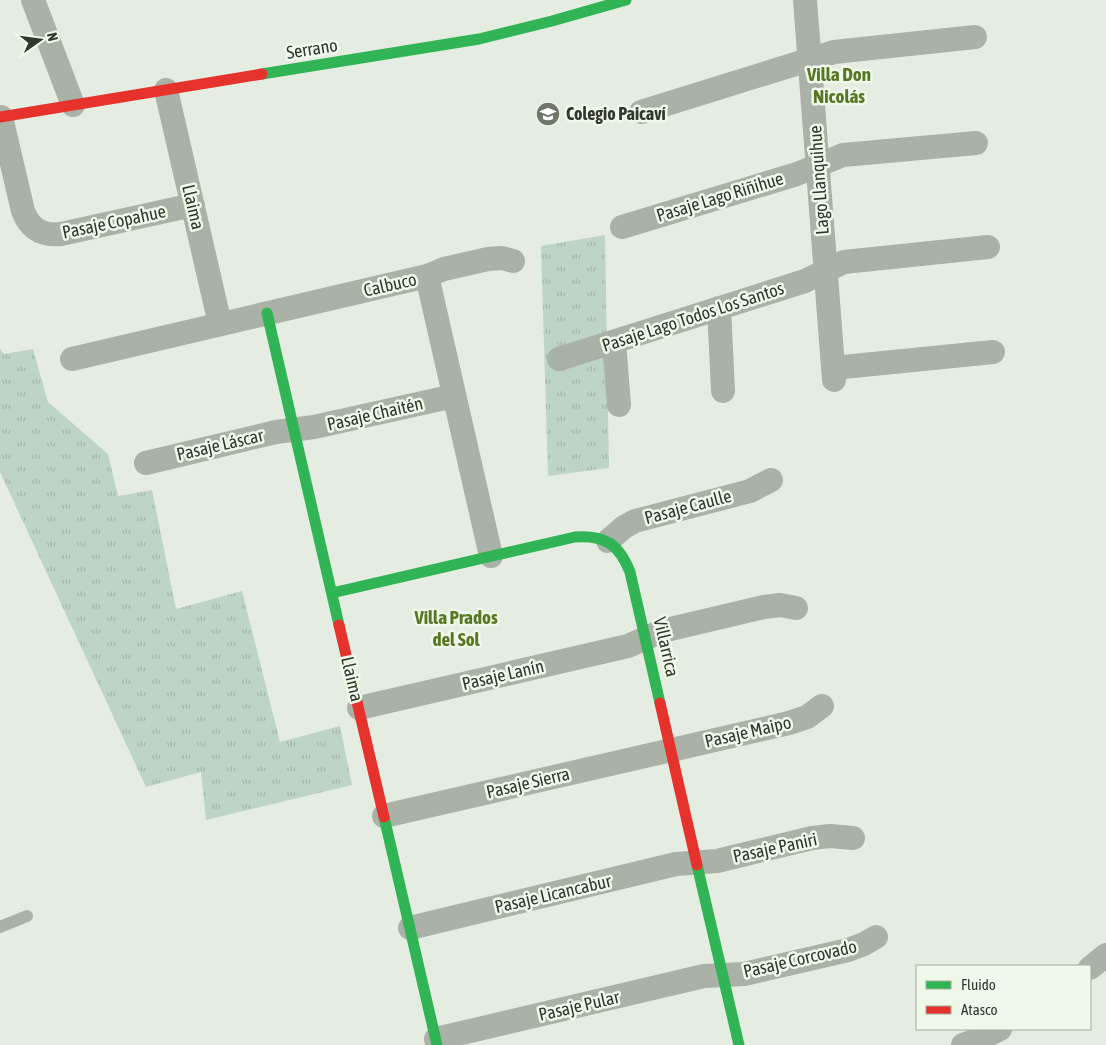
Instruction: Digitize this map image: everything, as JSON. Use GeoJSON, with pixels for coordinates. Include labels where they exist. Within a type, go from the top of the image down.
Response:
{"type":"FeatureCollection","features":[{"type":"Feature","properties":{"kind":"street"},"geometry":{"type":"LineString","coordinates":[[33,0],[73,105]]}},
{"type":"Feature","properties":{"kind":"street","name":"Lago Llanquihue"},"geometry":{"type":"LineString","coordinates":[[805,0],[833,374],[993,352]]}},
{"type":"Feature","properties":{"kind":"street","name":"Serrano"},"geometry":{"type":"LineString","coordinates":[[1,117],[479,39],[522,29],[613,2]]}},
{"type":"Feature","properties":{"kind":"street"},"geometry":{"type":"LineString","coordinates":[[641,112],[834,52],[975,37]]}},
{"type":"Feature","properties":{"kind":"street","name":"Llaima"},"geometry":{"type":"LineString","coordinates":[[166,90],[220,324]]}},
{"type":"Feature","properties":{"kind":"street","name":"Pasaje Copahue"},"geometry":{"type":"LineString","coordinates":[[1,117],[23,211],[26,219],[38,231],[53,235],[62,234],[193,205]]}},
{"type":"Feature","properties":{"kind":"street","name":"Pasaje Lago Riñihue"},"geometry":{"type":"LineString","coordinates":[[622,227],[797,174],[843,155],[976,142]]}},
{"type":"Feature","properties":{"kind":"street","name":"Pasaje Lago Todos Los Santos"},"geometry":{"type":"LineString","coordinates":[[558,359],[805,281],[844,262],[988,247]]}},
{"type":"Feature","properties":{"kind":"street"},"geometry":{"type":"LineString","coordinates":[[427,276],[444,269],[488,259],[502,258],[512,261]]}},
{"type":"Feature","properties":{"kind":"street","name":"Calbuco"},"geometry":{"type":"LineString","coordinates":[[72,359],[427,276],[492,556]]}},
{"type":"Feature","properties":{"kind":"street"},"geometry":{"type":"LineString","coordinates":[[719,308],[723,391]]}},
{"type":"Feature","properties":{"kind":"street","name":"Llaima"},"geometry":{"type":"LineString","coordinates":[[268,313],[436,1042]]}},
{"type":"Feature","properties":{"kind":"street"},"geometry":{"type":"LineString","coordinates":[[614,342],[619,405]]}},
{"type":"Feature","properties":{"kind":"street","name":"Pasaje Chaitén"},"geometry":{"type":"LineString","coordinates":[[295,430],[314,428],[454,396]]}},
{"type":"Feature","properties":{"kind":"street","name":"Pasaje Láscar"},"geometry":{"type":"LineString","coordinates":[[146,463],[276,432],[295,430]]}},
{"type":"Feature","properties":{"kind":"street","name":"Pasaje Caulle"},"geometry":{"type":"LineString","coordinates":[[608,541],[624,527],[635,521],[750,491],[771,480]]}},
{"type":"Feature","properties":{"kind":"street"},"geometry":{"type":"LineString","coordinates":[[332,593],[575,537],[592,536],[608,541]]}},
{"type":"Feature","properties":{"kind":"street","name":"Villarrica"},"geometry":{"type":"LineString","coordinates":[[608,541],[616,547],[627,562],[739,1045]]}},
{"type":"Feature","properties":{"kind":"street","name":"Pasaje Lanín"},"geometry":{"type":"LineString","coordinates":[[359,708],[628,646],[662,631],[764,607],[780,605],[796,608]]}},
{"type":"Feature","properties":{"kind":"street","name":"Pasaje Maipo"},"geometry":{"type":"LineString","coordinates":[[672,750],[798,720],[815,712],[822,706]]}},
{"type":"Feature","properties":{"kind":"street","name":"Pasaje Sierra"},"geometry":{"type":"LineString","coordinates":[[384,816],[672,750]]}},
{"type":"Feature","properties":{"kind":"street","name":"Pasaje Paniri"},"geometry":{"type":"LineString","coordinates":[[697,862],[717,860],[812,838],[830,836],[853,838]]}},
{"type":"Feature","properties":{"kind":"street","name":"Pasaje Licancabur"},"geometry":{"type":"LineString","coordinates":[[410,928],[676,864],[697,862]]}},
{"type":"Feature","properties":{"kind":"street","name":"Pasaje Corcovado"},"geometry":{"type":"LineString","coordinates":[[723,975],[744,974],[848,950],[876,937]]}},
{"type":"Feature","properties":{"kind":"street"},"geometry":{"type":"LineString","coordinates":[[1091,967],[1106,955]]}},
{"type":"Feature","properties":{"kind":"street","name":"Pasaje Pular"},"geometry":{"type":"LineString","coordinates":[[436,1042],[704,976],[723,975]]}},
{"type":"Feature","properties":{"kind":"street"},"geometry":{"type":"LineString","coordinates":[[963,1045],[998,1030]]}},
{"type":"Feature","properties":{"kind":"lane"},"geometry":{"type":"LineString","coordinates":[[0,927],[27,916]]}},
{"type":"Feature","properties":{"kind":"green space"},"geometry":{"type":"Polygon","coordinates":[[[605,235],[609,468],[548,476],[541,246],[605,235]]]}},
{"type":"Feature","properties":{"kind":"green space"},"geometry":{"type":"Polygon","coordinates":[[[0,349],[4,354],[33,349],[48,402],[108,454],[118,496],[152,490],[176,609],[242,591],[280,742],[340,726],[352,785],[206,820],[201,772],[146,787],[0,472],[0,349]]]}},
{"type":"Feature","properties":{"kind":"traffic: fast"},"geometry":{"type":"LineString","coordinates":[[262,74],[479,39],[626,0]]}},
{"type":"Feature","properties":{"kind":"traffic: fast"},"geometry":{"type":"LineString","coordinates":[[267,313],[339,625]]}},
{"type":"Feature","properties":{"kind":"traffic: fast"},"geometry":{"type":"LineString","coordinates":[[332,593],[575,537],[603,540],[616,548],[626,562],[630,572],[660,703]]}},
{"type":"Feature","properties":{"kind":"traffic: fast"},"geometry":{"type":"LineString","coordinates":[[384,817],[437,1045]]}},
{"type":"Feature","properties":{"kind":"traffic: fast"},"geometry":{"type":"LineString","coordinates":[[697,865],[739,1045]]}},
{"type":"Feature","properties":{"kind":"traffic: jam"},"geometry":{"type":"LineString","coordinates":[[0,117],[262,74]]}},
{"type":"Feature","properties":{"kind":"traffic: jam"},"geometry":{"type":"LineString","coordinates":[[339,625],[384,817]]}},
{"type":"Feature","properties":{"kind":"traffic: jam"},"geometry":{"type":"LineString","coordinates":[[660,703],[697,865]]}},
{"type":"Feature","properties":{"kind":"place","name":"Colegio Paicaví"},"geometry":{"type":"Point","coordinates":[548,114]}},
{"type":"Feature","properties":{"kind":"district","name":"Villa Don Nicolás"},"geometry":{"type":"Point","coordinates":[839,85]}},
{"type":"Feature","properties":{"kind":"district","name":"Villa Prados del Sol"},"geometry":{"type":"Point","coordinates":[456,628]}}]}
